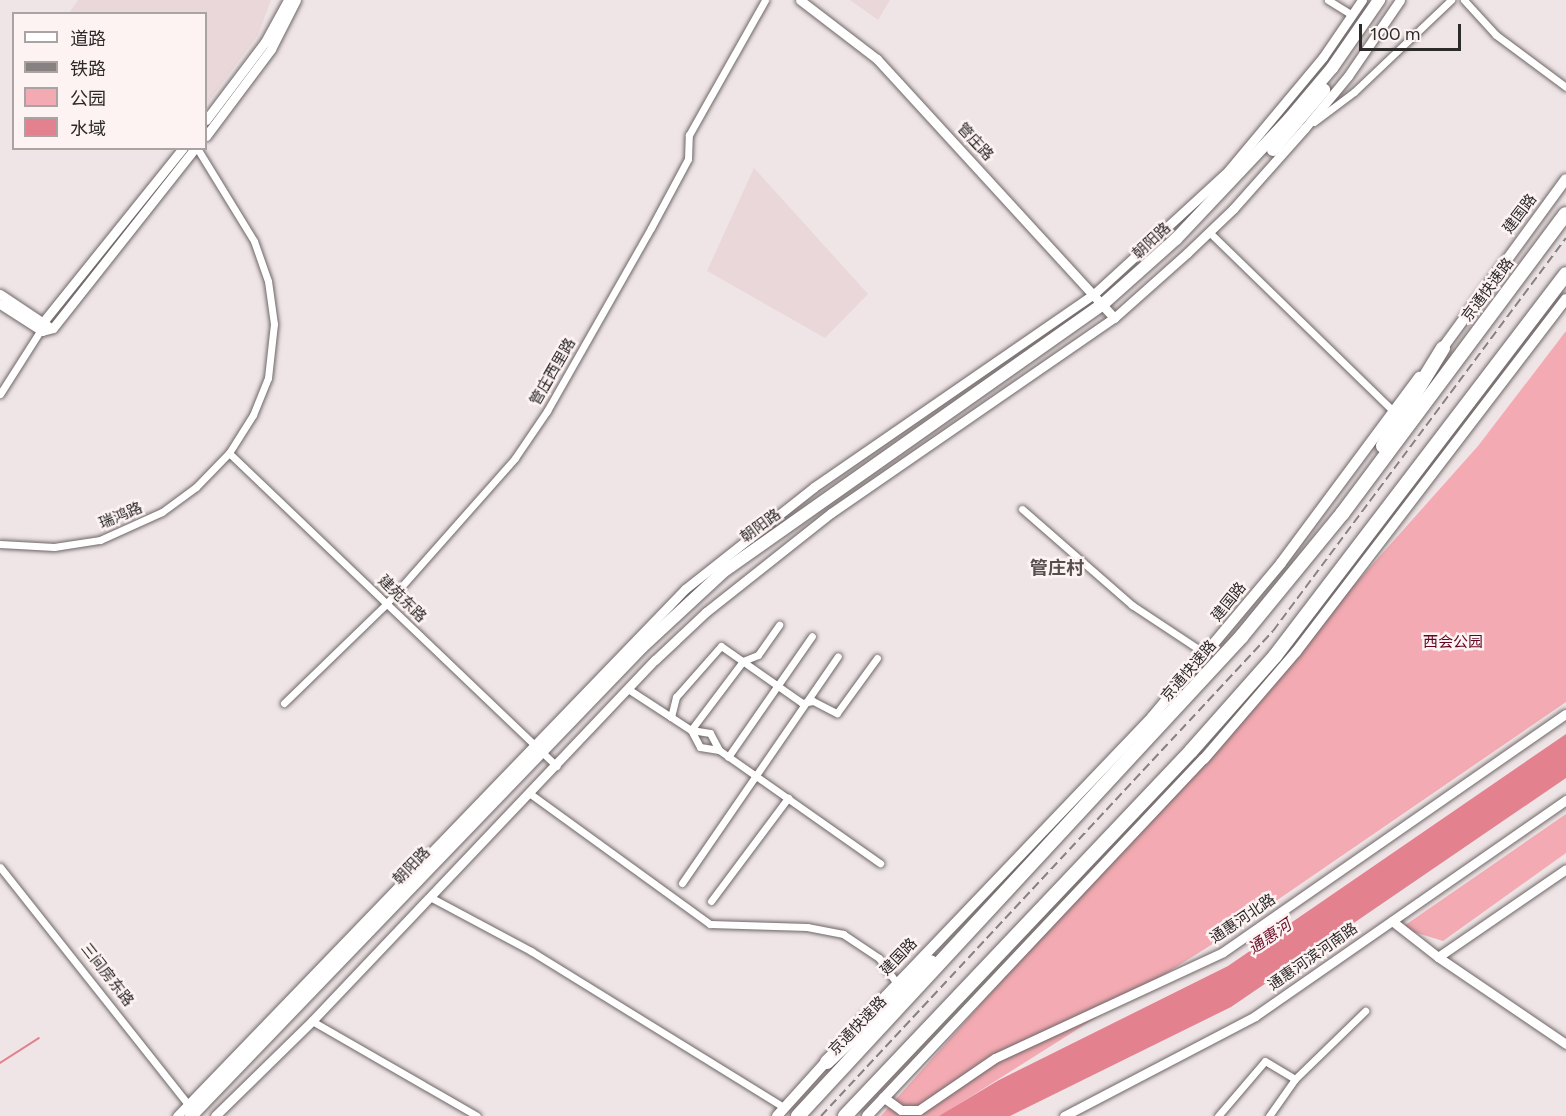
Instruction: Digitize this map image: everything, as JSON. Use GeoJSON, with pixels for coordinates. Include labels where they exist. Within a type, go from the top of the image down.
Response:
{"type":"FeatureCollection","features":[{"type":"Feature","properties":{"kind":"highway","name":"朝阳路"},"geometry":{"type":"LineString","coordinates":[[1108,311],[1257,156],[1332,68],[1379,0]]}},
{"type":"Feature","properties":{"kind":"highway","name":"朝阳路"},"geometry":{"type":"LineString","coordinates":[[194,1113],[544,755],[647,652],[728,578],[1108,311],[1182,244],[1296,125],[1389,0]]}},
{"type":"Feature","properties":{"kind":"highway"},"geometry":{"type":"LineString","coordinates":[[1535,255],[1566,208]]}},
{"type":"Feature","properties":{"kind":"highway","name":"京通快速路"},"geometry":{"type":"LineString","coordinates":[[798,1116],[1162,727],[1342,514],[1566,214]]}},
{"type":"Feature","properties":{"kind":"highway"},"geometry":{"type":"LineString","coordinates":[[845,1116],[1183,759],[1275,656],[1566,274]]}},
{"type":"Feature","properties":{"kind":"highway"},"geometry":{"type":"LineString","coordinates":[[1342,514],[1443,348]]}},
{"type":"Feature","properties":{"kind":"highway"},"geometry":{"type":"LineString","coordinates":[[826,1062],[996,906]]}},
{"type":"Feature","properties":{"kind":"main road","name":"建国路"},"geometry":{"type":"LineString","coordinates":[[777,1116],[896,982],[1080,794],[1206,654],[1326,506],[1393,411],[1443,348],[1566,179]]}},
{"type":"Feature","properties":{"kind":"main road"},"geometry":{"type":"LineString","coordinates":[[867,1116],[883,1096],[1204,759],[1289,661],[1566,298]]}},
{"type":"Feature","properties":{"kind":"street"},"geometry":{"type":"LineString","coordinates":[[207,119],[265,42],[288,0]]}},
{"type":"Feature","properties":{"kind":"street"},"geometry":{"type":"LineString","coordinates":[[207,135],[271,49],[296,0]]}},
{"type":"Feature","properties":{"kind":"street","name":"管庄西里路"},"geometry":{"type":"LineString","coordinates":[[284,703],[387,603],[515,458],[547,411],[688,159],[689,135],[765,0]]}},
{"type":"Feature","properties":{"kind":"street","name":"管庄路"},"geometry":{"type":"LineString","coordinates":[[800,0],[877,59],[1095,293],[1108,311]]}},
{"type":"Feature","properties":{"kind":"street"},"geometry":{"type":"LineString","coordinates":[[1328,0],[1352,15]]}},
{"type":"Feature","properties":{"kind":"street","name":"朝阳路"},"geometry":{"type":"LineString","coordinates":[[177,1116],[194,1113],[544,755],[633,639],[743,540],[1095,293],[1228,171],[1293,94],[1362,0]]}},
{"type":"Feature","properties":{"kind":"street","name":"朝阳路"},"geometry":{"type":"LineString","coordinates":[[215,1116],[312,1021],[529,794],[544,755],[628,689],[706,612],[761,566],[1108,311],[1209,232],[1305,128],[1348,76],[1400,0]]}},
{"type":"Feature","properties":{"kind":"street"},"geometry":{"type":"LineString","coordinates":[[1305,128],[1354,92],[1450,0]]}},
{"type":"Feature","properties":{"kind":"street"},"geometry":{"type":"LineString","coordinates":[[1464,0],[1496,35],[1566,87]]}},
{"type":"Feature","properties":{"kind":"street"},"geometry":{"type":"LineString","coordinates":[[0,394],[43,327],[181,150]]}},
{"type":"Feature","properties":{"kind":"street"},"geometry":{"type":"LineString","coordinates":[[0,304],[43,327],[52,328],[194,150]]}},
{"type":"Feature","properties":{"kind":"street","name":"瑞鸿路"},"geometry":{"type":"LineString","coordinates":[[0,544],[54,547],[100,540],[131,528],[162,512],[196,487],[229,453],[253,415],[268,378],[274,324],[268,280],[254,241],[197,150]]}},
{"type":"Feature","properties":{"kind":"street"},"geometry":{"type":"LineString","coordinates":[[1209,232],[1393,411]]}},
{"type":"Feature","properties":{"kind":"street"},"geometry":{"type":"LineString","coordinates":[[0,294],[43,327]]}},
{"type":"Feature","properties":{"kind":"street","name":"建苑东路"},"geometry":{"type":"LineString","coordinates":[[229,453],[544,755]]}},
{"type":"Feature","properties":{"kind":"street"},"geometry":{"type":"LineString","coordinates":[[1022,509],[1132,605],[1206,654]]}},
{"type":"Feature","properties":{"kind":"street"},"geometry":{"type":"LineString","coordinates":[[691,730],[743,662],[758,655],[779,625]]}},
{"type":"Feature","properties":{"kind":"street"},"geometry":{"type":"LineString","coordinates":[[728,757],[812,636]]}},
{"type":"Feature","properties":{"kind":"street"},"geometry":{"type":"LineString","coordinates":[[671,717],[676,697],[721,646],[805,702],[813,701],[837,713],[877,658]]}},
{"type":"Feature","properties":{"kind":"street"},"geometry":{"type":"LineString","coordinates":[[682,883],[758,777],[805,702],[838,656]]}},
{"type":"Feature","properties":{"kind":"street"},"geometry":{"type":"LineString","coordinates":[[628,689],[691,730],[710,733],[719,750],[728,757],[880,863]]}},
{"type":"Feature","properties":{"kind":"street","name":"通惠河北路"},"geometry":{"type":"LineString","coordinates":[[883,1096],[901,1110],[919,1110],[995,1058],[1223,952],[1566,714]]}},
{"type":"Feature","properties":{"kind":"street"},"geometry":{"type":"LineString","coordinates":[[691,730],[700,747],[719,750]]}},
{"type":"Feature","properties":{"kind":"street"},"geometry":{"type":"LineString","coordinates":[[529,794],[710,924],[807,927],[843,934],[879,958],[896,982]]}},
{"type":"Feature","properties":{"kind":"street"},"geometry":{"type":"LineString","coordinates":[[711,902],[788,798]]}},
{"type":"Feature","properties":{"kind":"street","name":"通惠河滨河南路"},"geometry":{"type":"LineString","coordinates":[[1064,1116],[1255,1016],[1566,800]]}},
{"type":"Feature","properties":{"kind":"street","name":"三间房东路"},"geometry":{"type":"LineString","coordinates":[[0,867],[194,1113]]}},
{"type":"Feature","properties":{"kind":"street"},"geometry":{"type":"LineString","coordinates":[[1438,957],[1566,869]]}},
{"type":"Feature","properties":{"kind":"street"},"geometry":{"type":"LineString","coordinates":[[430,897],[531,951],[784,1107]]}},
{"type":"Feature","properties":{"kind":"street"},"geometry":{"type":"LineString","coordinates":[[1392,921],[1438,957],[1566,1044]]}},
{"type":"Feature","properties":{"kind":"street"},"geometry":{"type":"LineString","coordinates":[[1269,1116],[1295,1079],[1365,1011]]}},
{"type":"Feature","properties":{"kind":"street"},"geometry":{"type":"LineString","coordinates":[[312,1021],[477,1116]]}},
{"type":"Feature","properties":{"kind":"street"},"geometry":{"type":"LineString","coordinates":[[1218,1116],[1265,1061],[1295,1079]]}},
{"type":"Feature","properties":{"kind":"shaded area"},"geometry":{"type":"Polygon","coordinates":[[[78,0],[271,0],[258,35],[207,104],[207,12],[70,12],[78,0]]]}},
{"type":"Feature","properties":{"kind":"shaded area"},"geometry":{"type":"Polygon","coordinates":[[[850,0],[890,0],[878,20],[850,0]]]}},
{"type":"Feature","properties":{"kind":"shaded area"},"geometry":{"type":"Polygon","coordinates":[[[754,168],[868,294],[825,338],[707,271],[754,168]]]}},
{"type":"Feature","properties":{"kind":"green space","name":"西会公园"},"geometry":{"type":"Polygon","coordinates":[[[1566,331],[1566,702],[1219,940],[940,1116],[881,1116],[1478,446],[1566,331]]]}},
{"type":"Feature","properties":{"kind":"green space"},"geometry":{"type":"Polygon","coordinates":[[[1566,814],[1566,853],[1443,941],[1401,928],[1566,814]]]}},
{"type":"Feature","properties":{"kind":"water"},"geometry":{"type":"Polygon","coordinates":[[[1566,734],[1566,778],[1231,1007],[1010,1116],[939,1116],[999,1080],[1228,966],[1566,734]]]}},
{"type":"Feature","properties":{"kind":"waterway"},"geometry":{"type":"LineString","coordinates":[[0,1063],[39,1038]]}},
{"type":"Feature","properties":{"kind":"railway"},"geometry":{"type":"LineString","coordinates":[[821,1116],[1273,631],[1566,238]]}},
{"type":"Feature","properties":{"kind":"district","name":"管庄村"},"geometry":{"type":"Point","coordinates":[1057,568]}},
{"type":"Feature","properties":{"kind":"water label","name":"通惠河"},"geometry":{"type":"Point","coordinates":[1270,937]}}]}
